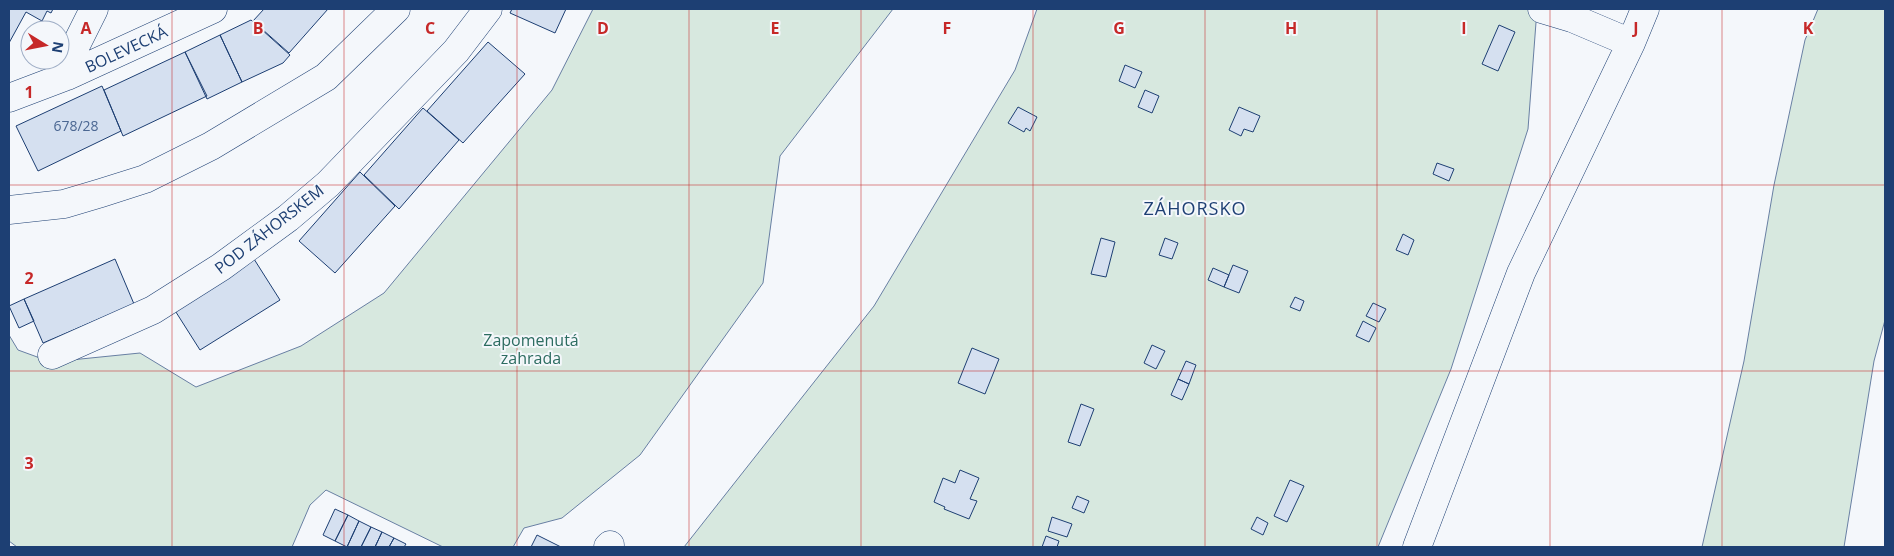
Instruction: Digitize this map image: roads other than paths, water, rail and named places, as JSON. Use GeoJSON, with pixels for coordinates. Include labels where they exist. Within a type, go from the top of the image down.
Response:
{"type":"FeatureCollection","features":[{"type":"Feature","properties":{"kind":"street","name":"BOLEVECKÁ"},"geometry":{"type":"LineString","coordinates":[[67,76],[65,67],[94,9]]}},
{"type":"Feature","properties":{"kind":"street","name":"BOLEVECKÁ"},"geometry":{"type":"LineString","coordinates":[[9,98],[67,76],[213,9]]}},
{"type":"Feature","properties":{"kind":"street"},"geometry":{"type":"LineString","coordinates":[[9,210],[64,204],[101,193],[145,179],[211,146],[326,77],[396,9]]}},
{"type":"Feature","properties":{"kind":"street","name":"POD ZÁHORSKEM"},"geometry":{"type":"LineString","coordinates":[[52,355],[153,310],[221,268],[288,218],[328,184],[456,51],[488,9]]}},
{"type":"Feature","properties":{"kind":"street"},"geometry":{"type":"LineString","coordinates":[[1542,9],[1572,18],[1632,43]]}},
{"type":"Feature","properties":{"kind":"street"},"geometry":{"type":"LineString","coordinates":[[1417,547],[1521,273],[1632,43],[1645,9]]}},
{"type":"Feature","properties":{"kind":"district","name":"ZÁHORSKO"},"geometry":{"type":"Point","coordinates":[1195,208]}},
{"type":"Feature","properties":{"kind":"park label","name":"Zapomenutá zahrada"},"geometry":{"type":"Point","coordinates":[531,349]}}]}
